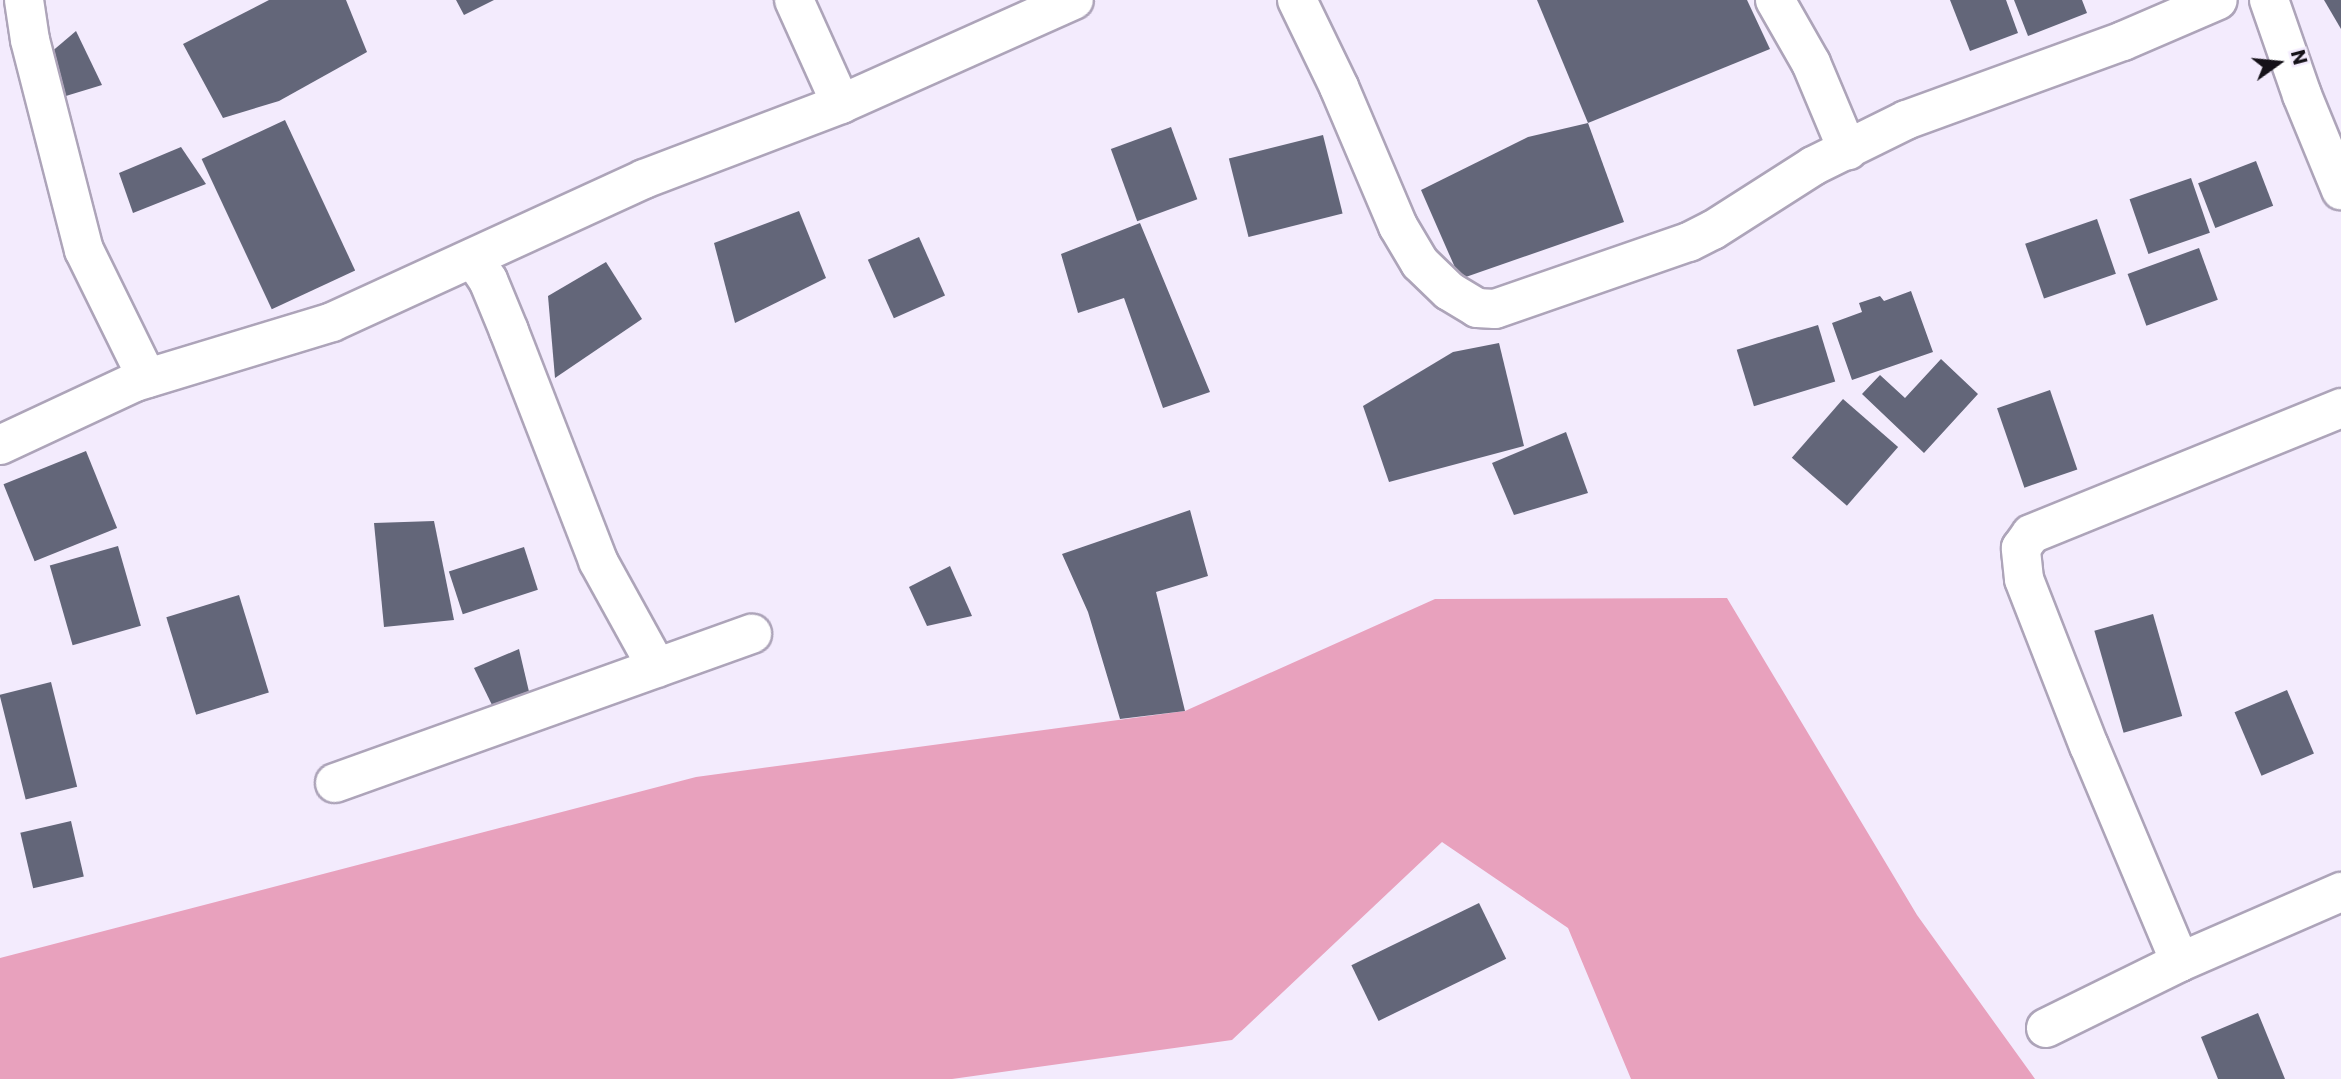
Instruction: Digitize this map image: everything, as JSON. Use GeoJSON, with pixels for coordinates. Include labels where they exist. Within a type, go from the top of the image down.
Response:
{"type":"FeatureCollection","features":[{"type":"Feature","properties":{"kind":"street"},"geometry":{"type":"LineString","coordinates":[[23,0],[30,40],[85,250],[147,378]]}},
{"type":"Feature","properties":{"kind":"street"},"geometry":{"type":"LineString","coordinates":[[794,0],[841,104]]}},
{"type":"Feature","properties":{"kind":"street"},"geometry":{"type":"LineString","coordinates":[[0,445],[147,378],[332,321],[644,179],[841,104],[1074,0]]}},
{"type":"Feature","properties":{"kind":"street"},"geometry":{"type":"LineString","coordinates":[[1297,0],[1339,87],[1398,226],[1420,263],[1449,291],[1478,308],[1495,309],[1519,303],[1689,242],[1713,230],[1814,166],[1849,151],[1906,120],[2123,41],[2218,0]]}},
{"type":"Feature","properties":{"kind":"street"},"geometry":{"type":"LineString","coordinates":[[1775,0],[1811,63],[1849,151]]}},
{"type":"Feature","properties":{"kind":"street"},"geometry":{"type":"LineString","coordinates":[[2269,0],[2302,95],[2341,190]]}},
{"type":"Feature","properties":{"kind":"street"},"geometry":{"type":"LineString","coordinates":[[473,258],[488,280],[598,561],[657,668]]}},
{"type":"Feature","properties":{"kind":"street"},"geometry":{"type":"LineString","coordinates":[[2180,962],[2089,746],[2024,579],[2021,548],[2031,534],[2341,408]]}},
{"type":"Feature","properties":{"kind":"street"},"geometry":{"type":"LineString","coordinates":[[335,783],[752,634]]}},
{"type":"Feature","properties":{"kind":"street"},"geometry":{"type":"LineString","coordinates":[[2046,1028],[2180,962],[2341,892]]}},
{"type":"Feature","properties":{"kind":"shaded area"},"geometry":{"type":"Polygon","coordinates":[[[1727,598],[1917,915],[2035,1079],[1631,1079],[1568,928],[1442,842],[1232,1040],[952,1079],[0,1079],[0,958],[696,777],[1185,711],[1435,599],[1727,598]]]}},
{"type":"Feature","properties":{"kind":"building"},"geometry":{"type":"Polygon","coordinates":[[[269,0],[346,0],[367,52],[279,101],[223,118],[183,44],[269,0]]]}},
{"type":"Feature","properties":{"kind":"building"},"geometry":{"type":"Polygon","coordinates":[[[456,0],[494,0],[464,15],[456,0]]]}},
{"type":"Feature","properties":{"kind":"building"},"geometry":{"type":"Polygon","coordinates":[[[1537,0],[1747,0],[1770,49],[1588,123],[1537,0]]]}},
{"type":"Feature","properties":{"kind":"building"},"geometry":{"type":"Polygon","coordinates":[[[1950,0],[2006,0],[2018,33],[1970,51],[1950,0]]]}},
{"type":"Feature","properties":{"kind":"building"},"geometry":{"type":"Polygon","coordinates":[[[2014,0],[2082,0],[2087,13],[2028,36],[2014,0]]]}},
{"type":"Feature","properties":{"kind":"building"},"geometry":{"type":"Polygon","coordinates":[[[2324,0],[2341,0],[2341,29],[2324,0]]]}},
{"type":"Feature","properties":{"kind":"building"},"geometry":{"type":"Polygon","coordinates":[[[76,31],[102,85],[56,99],[43,59],[76,31]]]}},
{"type":"Feature","properties":{"kind":"building"},"geometry":{"type":"Polygon","coordinates":[[[285,120],[355,270],[272,309],[202,159],[285,120]]]}},
{"type":"Feature","properties":{"kind":"building"},"geometry":{"type":"Polygon","coordinates":[[[1588,123],[1624,222],[1460,279],[1421,190],[1528,137],[1588,123]]]}},
{"type":"Feature","properties":{"kind":"building"},"geometry":{"type":"Polygon","coordinates":[[[1171,127],[1197,199],[1137,221],[1111,149],[1171,127]]]}},
{"type":"Feature","properties":{"kind":"building"},"geometry":{"type":"Polygon","coordinates":[[[1323,135],[1343,214],[1248,237],[1229,158],[1323,135]]]}},
{"type":"Feature","properties":{"kind":"building"},"geometry":{"type":"Polygon","coordinates":[[[181,147],[206,184],[133,213],[119,173],[181,147]]]}},
{"type":"Feature","properties":{"kind":"building"},"geometry":{"type":"Polygon","coordinates":[[[2256,161],[2273,206],[2215,228],[2198,183],[2256,161]]]}},
{"type":"Feature","properties":{"kind":"building"},"geometry":{"type":"Polygon","coordinates":[[[2191,178],[2210,233],[2148,254],[2130,199],[2191,178]]]}},
{"type":"Feature","properties":{"kind":"building"},"geometry":{"type":"Polygon","coordinates":[[[799,211],[826,278],[735,323],[714,243],[799,211]]]}},
{"type":"Feature","properties":{"kind":"building"},"geometry":{"type":"Polygon","coordinates":[[[2097,219],[2116,274],[2044,299],[2025,244],[2097,219]]]}},
{"type":"Feature","properties":{"kind":"building"},"geometry":{"type":"Polygon","coordinates":[[[1140,223],[1210,392],[1163,408],[1124,298],[1078,313],[1061,254],[1140,223]]]}},
{"type":"Feature","properties":{"kind":"building"},"geometry":{"type":"Polygon","coordinates":[[[919,237],[945,295],[894,318],[868,260],[919,237]]]}},
{"type":"Feature","properties":{"kind":"building"},"geometry":{"type":"Polygon","coordinates":[[[2199,248],[2218,300],[2146,326],[2128,274],[2199,248]]]}},
{"type":"Feature","properties":{"kind":"building"},"geometry":{"type":"Polygon","coordinates":[[[606,262],[642,319],[555,378],[548,296],[606,262]]]}},
{"type":"Feature","properties":{"kind":"building"},"geometry":{"type":"Polygon","coordinates":[[[1911,291],[1933,352],[1852,380],[1832,323],[1862,312],[1859,303],[1880,296],[1884,301],[1911,291]]]}},
{"type":"Feature","properties":{"kind":"building"},"geometry":{"type":"Polygon","coordinates":[[[1818,325],[1835,381],[1754,406],[1737,350],[1818,325]]]}},
{"type":"Feature","properties":{"kind":"building"},"geometry":{"type":"Polygon","coordinates":[[[1499,343],[1524,446],[1389,482],[1363,406],[1453,352],[1499,343]]]}},
{"type":"Feature","properties":{"kind":"building"},"geometry":{"type":"Polygon","coordinates":[[[1941,359],[1978,394],[1924,453],[1862,394],[1880,375],[1905,398],[1941,359]]]}},
{"type":"Feature","properties":{"kind":"building"},"geometry":{"type":"Polygon","coordinates":[[[2050,390],[2077,469],[2024,488],[1997,408],[2050,390]]]}},
{"type":"Feature","properties":{"kind":"building"},"geometry":{"type":"Polygon","coordinates":[[[1843,399],[1898,447],[1847,506],[1792,458],[1843,399]]]}},
{"type":"Feature","properties":{"kind":"building"},"geometry":{"type":"Polygon","coordinates":[[[1566,432],[1588,493],[1514,515],[1492,463],[1566,432]]]}},
{"type":"Feature","properties":{"kind":"building"},"geometry":{"type":"Polygon","coordinates":[[[86,451],[117,528],[35,561],[3,484],[86,451]]]}},
{"type":"Feature","properties":{"kind":"building"},"geometry":{"type":"Polygon","coordinates":[[[1190,510],[1208,576],[1156,592],[1185,711],[1120,719],[1088,612],[1062,554],[1190,510]]]}},
{"type":"Feature","properties":{"kind":"building"},"geometry":{"type":"Polygon","coordinates":[[[434,521],[454,620],[384,627],[374,523],[434,521]]]}},
{"type":"Feature","properties":{"kind":"building"},"geometry":{"type":"Polygon","coordinates":[[[118,546],[141,626],[73,645],[50,566],[118,546]]]}},
{"type":"Feature","properties":{"kind":"building"},"geometry":{"type":"Polygon","coordinates":[[[524,547],[538,590],[463,614],[449,571],[524,547]]]}},
{"type":"Feature","properties":{"kind":"building"},"geometry":{"type":"Polygon","coordinates":[[[950,566],[972,616],[927,626],[909,587],[950,566]]]}},
{"type":"Feature","properties":{"kind":"building"},"geometry":{"type":"Polygon","coordinates":[[[239,595],[269,693],[196,715],[166,617],[239,595]]]}},
{"type":"Feature","properties":{"kind":"building"},"geometry":{"type":"Polygon","coordinates":[[[2153,614],[2182,716],[2124,733],[2094,631],[2153,614]]]}},
{"type":"Feature","properties":{"kind":"building"},"geometry":{"type":"Polygon","coordinates":[[[519,649],[530,696],[493,707],[474,668],[519,649]]]}},
{"type":"Feature","properties":{"kind":"building"},"geometry":{"type":"Polygon","coordinates":[[[51,682],[77,787],[26,800],[0,695],[51,682]]]}},
{"type":"Feature","properties":{"kind":"building"},"geometry":{"type":"Polygon","coordinates":[[[2287,690],[2314,754],[2261,776],[2235,712],[2287,690]]]}},
{"type":"Feature","properties":{"kind":"building"},"geometry":{"type":"Polygon","coordinates":[[[71,821],[84,877],[33,888],[20,833],[71,821]]]}},
{"type":"Feature","properties":{"kind":"building"},"geometry":{"type":"Polygon","coordinates":[[[1479,903],[1506,959],[1379,1021],[1351,965],[1479,903]]]}},
{"type":"Feature","properties":{"kind":"building"},"geometry":{"type":"Polygon","coordinates":[[[2258,1013],[2285,1079],[2218,1079],[2201,1037],[2258,1013]]]}}]}
